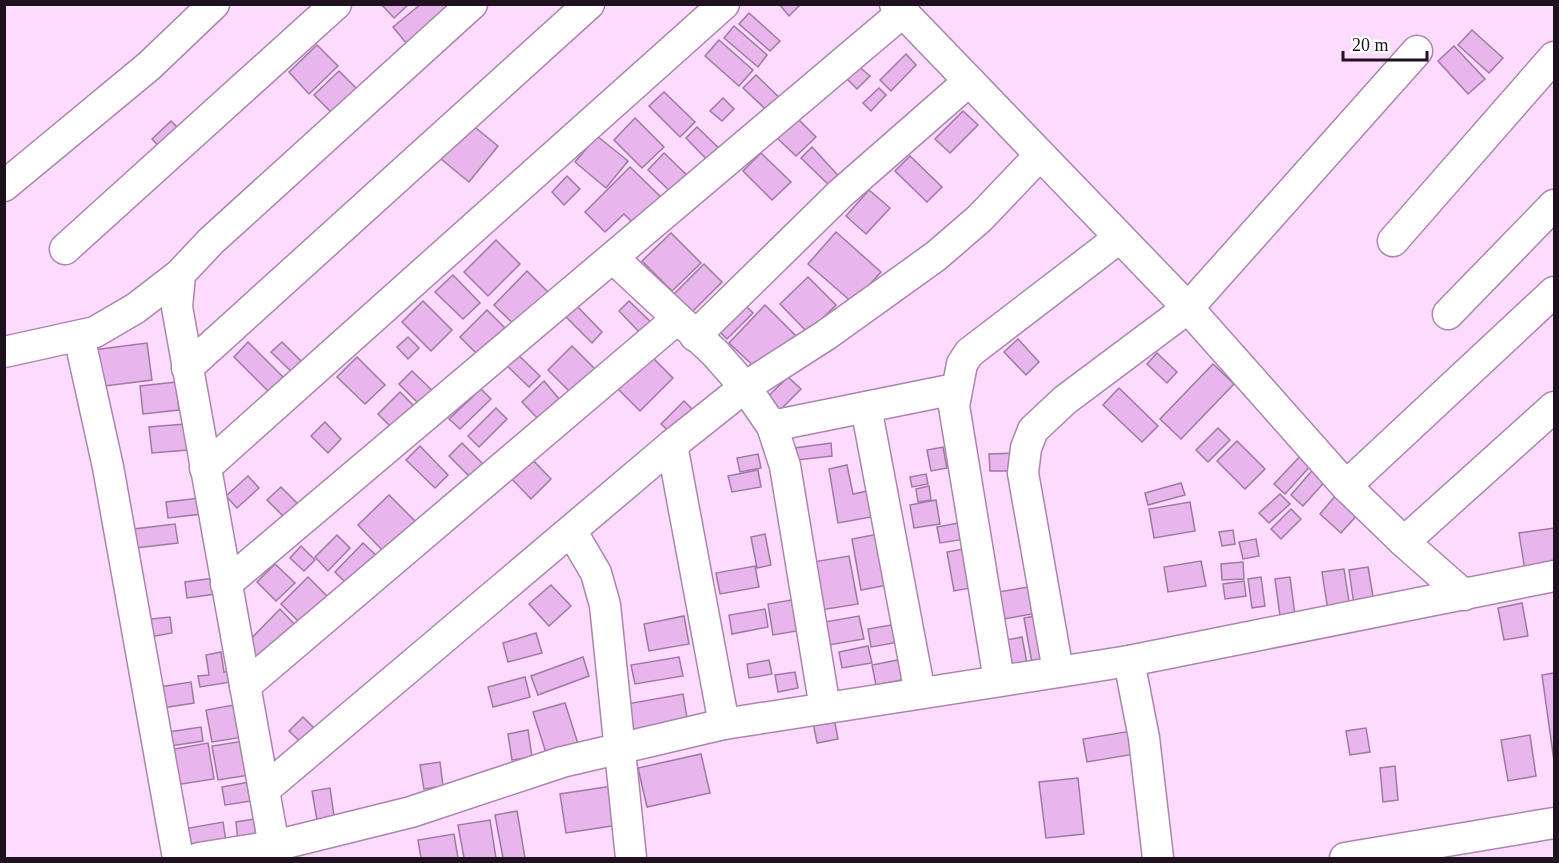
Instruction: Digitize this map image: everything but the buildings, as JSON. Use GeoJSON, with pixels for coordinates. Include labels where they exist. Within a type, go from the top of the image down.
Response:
{"type":"FeatureCollection","features":[{"type":"Feature","properties":{"kind":"street"},"geometry":{"type":"LineString","coordinates":[[4,186],[149,66],[214,4]]}},
{"type":"Feature","properties":{"kind":"street"},"geometry":{"type":"LineString","coordinates":[[65,249],[336,4]]}},
{"type":"Feature","properties":{"kind":"street"},"geometry":{"type":"LineString","coordinates":[[4,352],[95,332],[136,308],[180,274],[212,241],[472,4]]}},
{"type":"Feature","properties":{"kind":"street"},"geometry":{"type":"LineString","coordinates":[[187,368],[589,4]]}},
{"type":"Feature","properties":{"kind":"street"},"geometry":{"type":"LineString","coordinates":[[205,468],[724,4]]}},
{"type":"Feature","properties":{"kind":"street"},"geometry":{"type":"LineString","coordinates":[[226,584],[613,258],[899,8],[1188,308],[1346,486],[1464,595]]}},
{"type":"Feature","properties":{"kind":"street"},"geometry":{"type":"LineString","coordinates":[[1058,671],[1023,473],[1026,448],[1033,430],[1065,400],[1188,308],[1417,51]]}},
{"type":"Feature","properties":{"kind":"street"},"geometry":{"type":"LineString","coordinates":[[1393,241],[1554,57]]}},
{"type":"Feature","properties":{"kind":"street"},"geometry":{"type":"LineString","coordinates":[[245,686],[686,328],[969,81]]}},
{"type":"Feature","properties":{"kind":"street"},"geometry":{"type":"LineString","coordinates":[[264,790],[572,532],[672,445],[745,387],[826,335],[936,256],[980,218],[1040,156]]}},
{"type":"Feature","properties":{"kind":"street"},"geometry":{"type":"LineString","coordinates":[[1448,314],[1554,205]]}},
{"type":"Feature","properties":{"kind":"street"},"geometry":{"type":"LineString","coordinates":[[999,680],[954,406],[955,389],[962,364],[969,353],[1119,238]]}},
{"type":"Feature","properties":{"kind":"street"},"geometry":{"type":"LineString","coordinates":[[613,258],[715,353],[745,387],[772,426],[785,465],[825,708]]}},
{"type":"Feature","properties":{"kind":"street"},"geometry":{"type":"LineString","coordinates":[[180,274],[177,307],[187,368],[274,846]]}},
{"type":"Feature","properties":{"kind":"street"},"geometry":{"type":"LineString","coordinates":[[1346,486],[1554,292]]}},
{"type":"Feature","properties":{"kind":"street"},"geometry":{"type":"LineString","coordinates":[[80,336],[108,467],[178,858]]}},
{"type":"Feature","properties":{"kind":"street"},"geometry":{"type":"LineString","coordinates":[[772,426],[955,389]]}},
{"type":"Feature","properties":{"kind":"street"},"geometry":{"type":"LineString","coordinates":[[866,407],[920,693]]}},
{"type":"Feature","properties":{"kind":"street"},"geometry":{"type":"LineString","coordinates":[[1404,542],[1552,420]]}},
{"type":"Feature","properties":{"kind":"street"},"geometry":{"type":"LineString","coordinates":[[672,445],[724,724]]}},
{"type":"Feature","properties":{"kind":"street"},"geometry":{"type":"LineString","coordinates":[[572,532],[596,573],[605,605],[631,858]]}},
{"type":"Feature","properties":{"kind":"street"},"geometry":{"type":"LineString","coordinates":[[199,858],[274,846],[411,812],[562,762],[724,724],[1129,661],[1554,576]]}},
{"type":"Feature","properties":{"kind":"street"},"geometry":{"type":"LineString","coordinates":[[1129,661],[1144,738],[1158,858]]}},
{"type":"Feature","properties":{"kind":"street"},"geometry":{"type":"LineString","coordinates":[[1345,858],[1554,823]]}}]}
